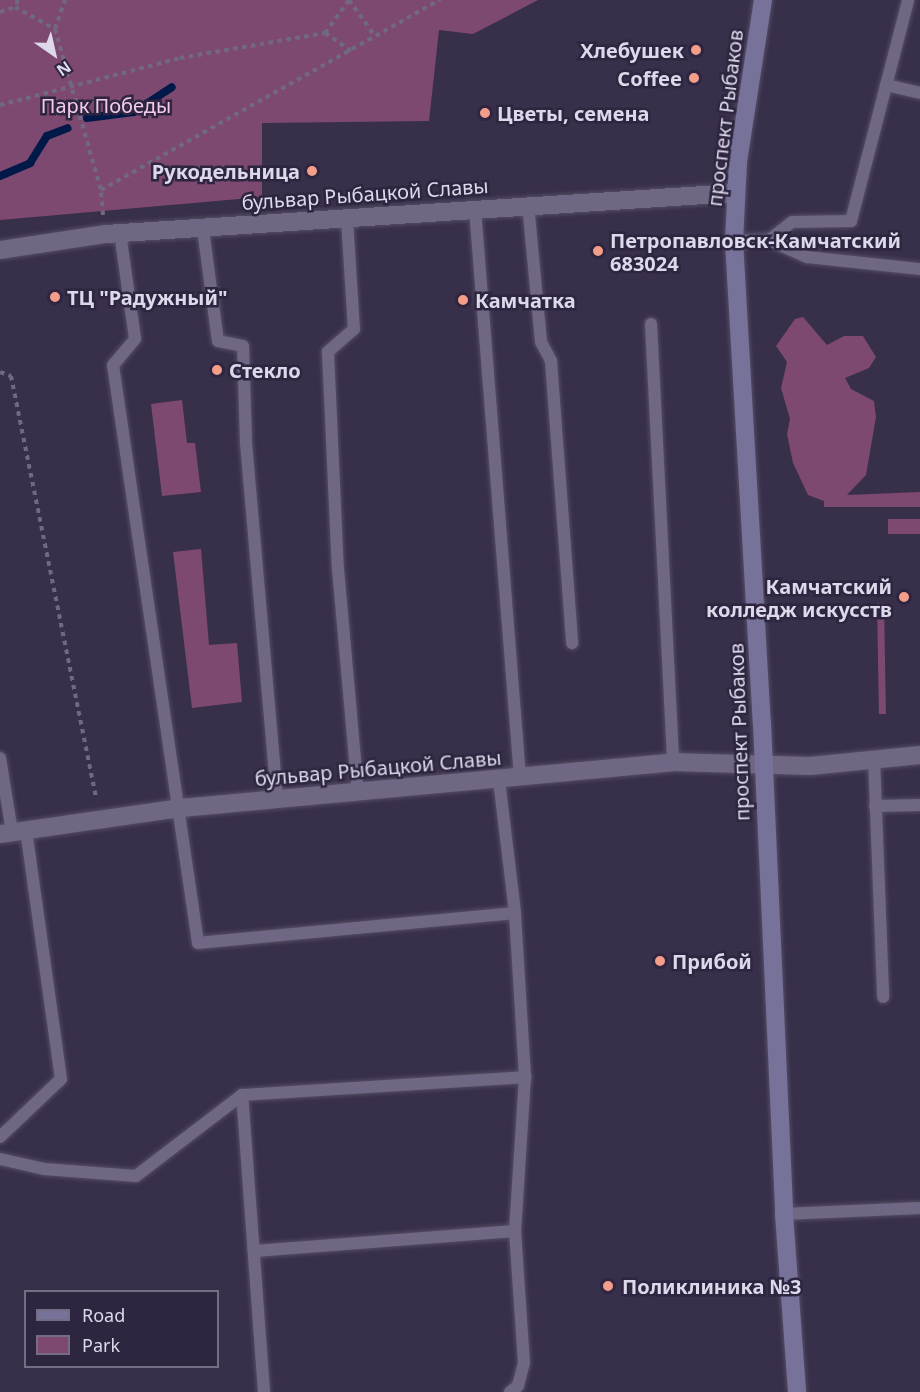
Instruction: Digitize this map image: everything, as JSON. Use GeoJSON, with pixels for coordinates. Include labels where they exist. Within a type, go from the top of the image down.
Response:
{"type":"FeatureCollection","features":[{"type":"Feature","properties":{"kind":"main road","name":"проспект Рыбаков"},"geometry":{"type":"LineString","coordinates":[[763,0],[735,193],[734,241],[784,1214],[797,1392]]}},
{"type":"Feature","properties":{"kind":"street","name":"бульвар Рыбацкой Славы"},"geometry":{"type":"LineString","coordinates":[[0,250],[113,234],[347,219],[528,204],[735,193]]}},
{"type":"Feature","properties":{"kind":"street","name":"бульвар Рыбацкой Славы"},"geometry":{"type":"LineString","coordinates":[[12,832],[99,817],[181,808],[673,762],[762,762],[810,766],[920,755]]}},
{"type":"Feature","properties":{"kind":"lane"},"geometry":{"type":"LineString","coordinates":[[769,240],[792,222],[851,221],[908,0]]}},
{"type":"Feature","properties":{"kind":"lane"},"geometry":{"type":"LineString","coordinates":[[886,85],[920,93]]}},
{"type":"Feature","properties":{"kind":"lane"},"geometry":{"type":"LineString","coordinates":[[528,204],[541,342],[551,361],[572,644]]}},
{"type":"Feature","properties":{"kind":"lane"},"geometry":{"type":"LineString","coordinates":[[474,209],[520,777]]}},
{"type":"Feature","properties":{"kind":"lane"},"geometry":{"type":"LineString","coordinates":[[347,219],[354,329],[328,352],[338,569],[358,793]]}},
{"type":"Feature","properties":{"kind":"lane"},"geometry":{"type":"LineString","coordinates":[[203,229],[218,341],[243,346],[246,443],[277,800]]}},
{"type":"Feature","properties":{"kind":"lane"},"geometry":{"type":"LineString","coordinates":[[113,234],[135,339],[113,364],[181,808],[198,943],[515,913]]}},
{"type":"Feature","properties":{"kind":"lane"},"geometry":{"type":"LineString","coordinates":[[734,241],[769,240],[807,257],[920,268]]}},
{"type":"Feature","properties":{"kind":"lane"},"geometry":{"type":"LineString","coordinates":[[651,324],[673,762]]}},
{"type":"Feature","properties":{"kind":"lane"},"geometry":{"type":"LineString","coordinates":[[0,758],[12,832],[61,1079],[0,1137]]}},
{"type":"Feature","properties":{"kind":"lane"},"geometry":{"type":"LineString","coordinates":[[874,758],[874,806],[883,997]]}},
{"type":"Feature","properties":{"kind":"lane"},"geometry":{"type":"LineString","coordinates":[[499,780],[515,913],[525,1077],[515,1231],[524,1363],[518,1386],[510,1392]]}},
{"type":"Feature","properties":{"kind":"lane"},"geometry":{"type":"LineString","coordinates":[[874,806],[920,805]]}},
{"type":"Feature","properties":{"kind":"lane"},"geometry":{"type":"LineString","coordinates":[[0,1159],[44,1169],[136,1176],[242,1095],[525,1077]]}},
{"type":"Feature","properties":{"kind":"lane"},"geometry":{"type":"LineString","coordinates":[[242,1095],[264,1392]]}},
{"type":"Feature","properties":{"kind":"lane"},"geometry":{"type":"LineString","coordinates":[[784,1214],[920,1208]]}},
{"type":"Feature","properties":{"kind":"lane"},"geometry":{"type":"LineString","coordinates":[[254,1251],[515,1231]]}},
{"type":"Feature","properties":{"kind":"path"},"geometry":{"type":"LineString","coordinates":[[15,7],[18,0]]}},
{"type":"Feature","properties":{"kind":"path"},"geometry":{"type":"LineString","coordinates":[[65,0],[55,29],[69,88],[113,234]]}},
{"type":"Feature","properties":{"kind":"path"},"geometry":{"type":"LineString","coordinates":[[0,105],[180,58],[325,33],[350,0],[375,37]]}},
{"type":"Feature","properties":{"kind":"path"},"geometry":{"type":"LineString","coordinates":[[101,190],[440,0]]}},
{"type":"Feature","properties":{"kind":"path"},"geometry":{"type":"LineString","coordinates":[[0,12],[15,7],[55,29]]}},
{"type":"Feature","properties":{"kind":"path"},"geometry":{"type":"LineString","coordinates":[[325,33],[351,51]]}},
{"type":"Feature","properties":{"kind":"path"},"geometry":{"type":"LineString","coordinates":[[0,372],[10,376],[99,817]]}},
{"type":"Feature","properties":{"kind":"green space","name":"Парк Победы"},"geometry":{"type":"Polygon","coordinates":[[[0,0],[538,0],[473,34],[439,30],[429,121],[262,123],[262,197],[0,220],[0,0]]]}},
{"type":"Feature","properties":{"kind":"green space"},"geometry":{"type":"Polygon","coordinates":[[[803,317],[827,345],[844,336],[863,336],[876,357],[869,368],[845,378],[851,389],[874,401],[876,417],[866,475],[847,495],[920,492],[920,507],[824,507],[824,501],[808,495],[793,463],[787,434],[790,419],[781,388],[787,362],[776,346],[795,319],[803,317]]]}},
{"type":"Feature","properties":{"kind":"green space"},"geometry":{"type":"Polygon","coordinates":[[[182,400],[187,443],[195,443],[201,492],[162,496],[151,404],[182,400]]]}},
{"type":"Feature","properties":{"kind":"green space"},"geometry":{"type":"Polygon","coordinates":[[[888,519],[920,519],[920,534],[888,534],[888,519]]]}},
{"type":"Feature","properties":{"kind":"green space"},"geometry":{"type":"Polygon","coordinates":[[[201,549],[209,645],[237,643],[242,702],[192,708],[173,552],[201,549]]]}},
{"type":"Feature","properties":{"kind":"green space"},"geometry":{"type":"Polygon","coordinates":[[[877,603],[884,603],[886,714],[879,714],[877,603]]]}},
{"type":"Feature","properties":{"kind":"waterway"},"geometry":{"type":"LineString","coordinates":[[87,118],[134,112],[172,87]]}},
{"type":"Feature","properties":{"kind":"waterway"},"geometry":{"type":"LineString","coordinates":[[0,176],[30,163],[47,136],[68,128]]}},
{"type":"Feature","properties":{"kind":"place","name":"Хлебушек"},"geometry":{"type":"Point","coordinates":[696,50]}},
{"type":"Feature","properties":{"kind":"place","name":"Coffee"},"geometry":{"type":"Point","coordinates":[694,78]}},
{"type":"Feature","properties":{"kind":"place","name":"Цветы, семена"},"geometry":{"type":"Point","coordinates":[485,113]}},
{"type":"Feature","properties":{"kind":"place","name":"Рукодельница"},"geometry":{"type":"Point","coordinates":[312,171]}},
{"type":"Feature","properties":{"kind":"place","name":"Петропавловск-Камчатский 683024"},"geometry":{"type":"Point","coordinates":[598,251]}},
{"type":"Feature","properties":{"kind":"place","name":"ТЦ \"Радужный\""},"geometry":{"type":"Point","coordinates":[55,297]}},
{"type":"Feature","properties":{"kind":"place","name":"Камчатка"},"geometry":{"type":"Point","coordinates":[463,300]}},
{"type":"Feature","properties":{"kind":"place","name":"Стекло"},"geometry":{"type":"Point","coordinates":[217,370]}},
{"type":"Feature","properties":{"kind":"place","name":"Камчатский колледж искусств"},"geometry":{"type":"Point","coordinates":[904,597]}},
{"type":"Feature","properties":{"kind":"place","name":"Прибой"},"geometry":{"type":"Point","coordinates":[660,961]}},
{"type":"Feature","properties":{"kind":"place","name":"Поликлиника №3"},"geometry":{"type":"Point","coordinates":[608,1286]}}]}
